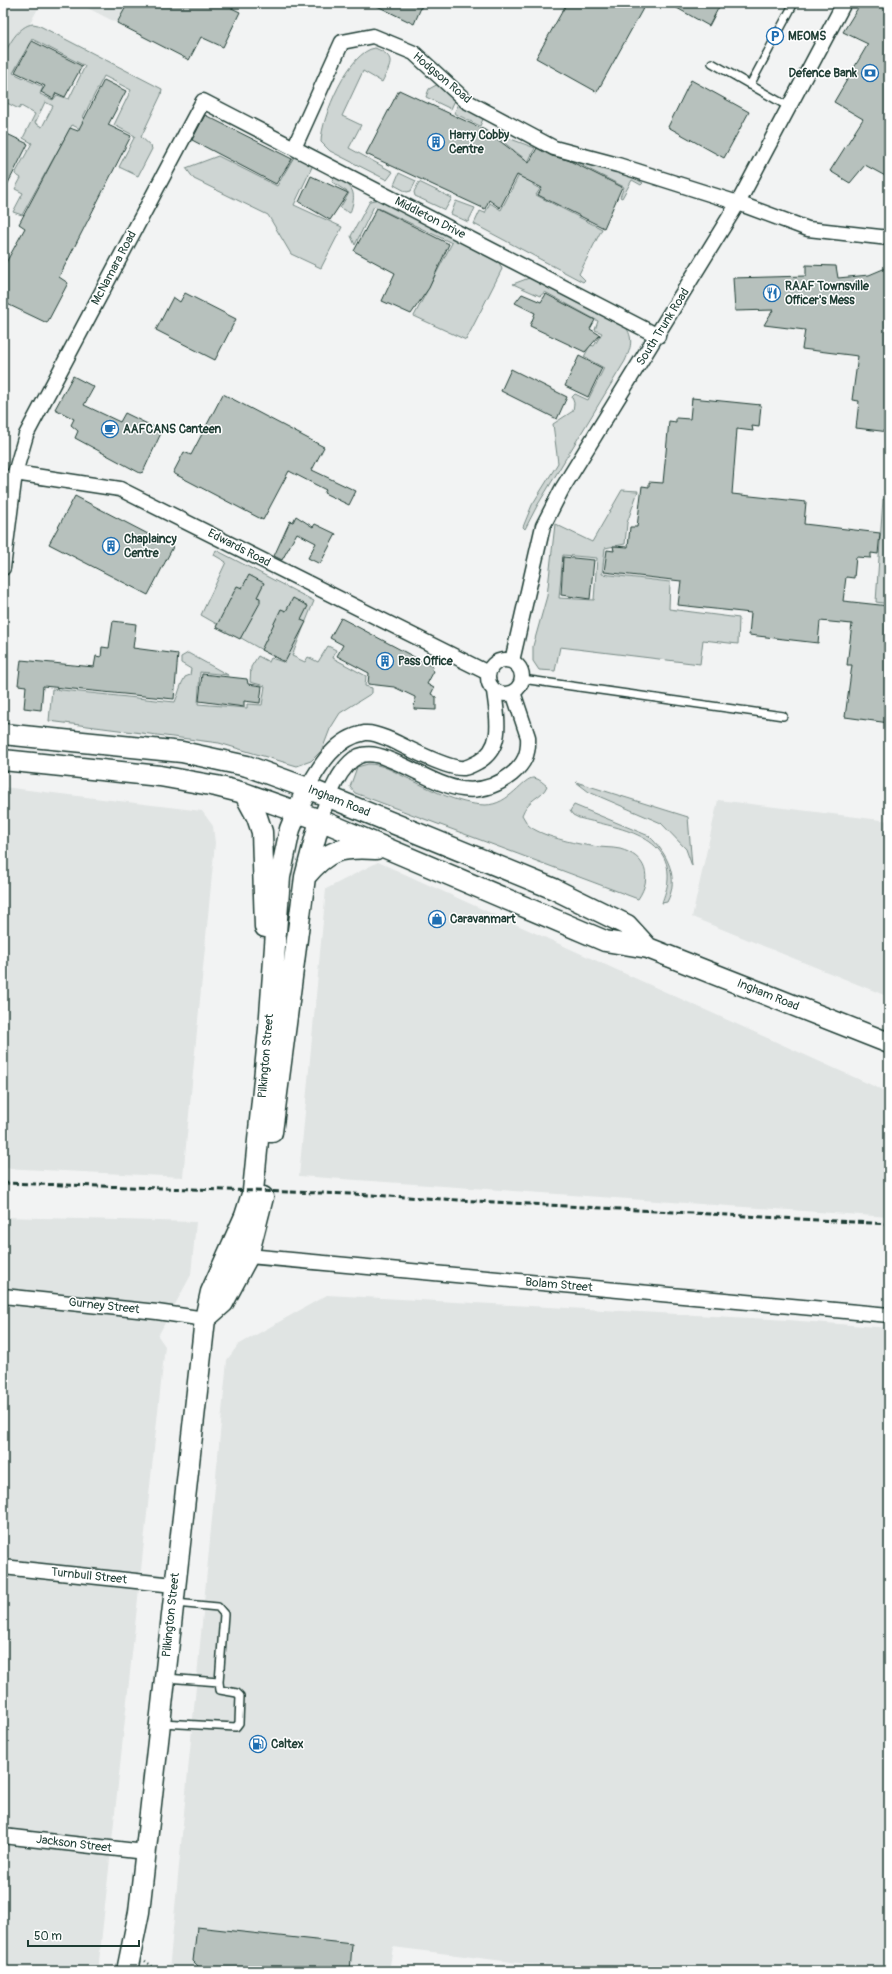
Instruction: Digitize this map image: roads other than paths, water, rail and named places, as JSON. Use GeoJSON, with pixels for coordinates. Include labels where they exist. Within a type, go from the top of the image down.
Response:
{"type":"FeatureCollection","features":[{"type":"Feature","properties":{"kind":"street","name":"South Trunk Road"},"geometry":{"type":"LineString","coordinates":[[512,661],[543,526],[562,489],[658,336],[738,204],[844,3]]}},
{"type":"Feature","properties":{"kind":"street","name":"Hodgson Road"},"geometry":{"type":"LineString","coordinates":[[294,148],[342,42],[373,36],[414,53],[466,101],[554,148],[618,165],[738,204]]}},
{"type":"Feature","properties":{"kind":"street","name":"Middleton Drive"},"geometry":{"type":"LineString","coordinates":[[203,101],[658,336]]}},
{"type":"Feature","properties":{"kind":"street","name":"McNamara Road"},"geometry":{"type":"LineString","coordinates":[[9,474],[26,435],[203,101]]}},
{"type":"Feature","properties":{"kind":"street"},"geometry":{"type":"LineString","coordinates":[[738,204],[808,229],[889,238]]}},
{"type":"Feature","properties":{"kind":"street"},"geometry":{"type":"LineString","coordinates":[[3,568],[9,474]]}},
{"type":"Feature","properties":{"kind":"street","name":"Edwards Road"},"geometry":{"type":"LineString","coordinates":[[9,474],[120,489],[488,673]]}},
{"type":"Feature","properties":{"kind":"street"},"geometry":{"type":"LineString","coordinates":[[307,788],[328,755],[340,745],[365,733],[378,735],[449,766],[463,768],[472,765],[483,759],[495,745],[498,732],[494,691],[490,686],[488,673],[495,663],[500,660],[512,661],[520,668],[522,679],[518,689],[507,694],[494,691]]}},
{"type":"Feature","properties":{"kind":"street","name":"Pilkington Street"},"geometry":{"type":"LineString","coordinates":[[145,1968],[139,1912],[173,1594],[205,1319],[211,1292],[240,1252],[264,1191],[305,877],[320,820],[329,797],[344,770],[350,762],[367,754],[378,755],[392,760],[445,786],[458,790],[473,791],[496,785],[520,767],[527,754],[528,737],[513,692]]}},
{"type":"Feature","properties":{"kind":"street","name":"Ingham Road"},"geometry":{"type":"LineString","coordinates":[[3,734],[208,756],[247,766],[307,788],[554,889],[627,925],[648,948]]}},
{"type":"Feature","properties":{"kind":"street","name":"Ingham Road"},"geometry":{"type":"LineString","coordinates":[[3,760],[160,776],[216,786],[244,794],[320,820],[605,941],[648,948],[889,1043]]}},
{"type":"Feature","properties":{"kind":"street","name":"Pilkington Street"},"geometry":{"type":"LineString","coordinates":[[240,1252],[245,1216],[253,1191],[269,1029],[280,877],[287,841],[297,811],[307,788]]}},
{"type":"Feature","properties":{"kind":"street"},"geometry":{"type":"LineString","coordinates":[[244,794],[257,817],[262,832],[269,1029]]}},
{"type":"Feature","properties":{"kind":"street"},"geometry":{"type":"LineString","coordinates":[[305,877],[322,859],[333,852],[342,849],[351,847],[390,849]]}},
{"type":"Feature","properties":{"kind":"street","name":"Bolam Street"},"geometry":{"type":"LineString","coordinates":[[240,1252],[889,1315]]}},
{"type":"Feature","properties":{"kind":"street","name":"Gurney Street"},"geometry":{"type":"LineString","coordinates":[[3,1296],[158,1312],[205,1319]]}},
{"type":"Feature","properties":{"kind":"street","name":"Turnbull Street"},"geometry":{"type":"LineString","coordinates":[[3,1567],[173,1594]]}},
{"type":"Feature","properties":{"kind":"street","name":"Jackson Street"},"geometry":{"type":"LineString","coordinates":[[3,1836],[145,1852]]}},
{"type":"Feature","properties":{"kind":"lane"},"geometry":{"type":"LineString","coordinates":[[750,85],[794,3]]}},
{"type":"Feature","properties":{"kind":"lane"},"geometry":{"type":"LineString","coordinates":[[712,64],[789,107]]}},
{"type":"Feature","properties":{"kind":"lane"},"geometry":{"type":"LineString","coordinates":[[522,679],[783,716]]}},
{"type":"Feature","properties":{"kind":"lane"},"geometry":{"type":"LineString","coordinates":[[159,1723],[236,1727],[239,1723],[240,1696],[237,1693],[222,1691],[219,1688],[224,1614],[222,1610],[218,1607],[173,1594]]}},
{"type":"Feature","properties":{"kind":"lane"},"geometry":{"type":"LineString","coordinates":[[164,1678],[219,1682]]}},
{"type":"Feature","properties":{"kind":"railway"},"geometry":{"type":"LineString","coordinates":[[3,1183],[352,1194],[889,1224]]}},
{"type":"Feature","properties":{"kind":"place","name":"MEOMS"},"geometry":{"type":"Point","coordinates":[775,36]}},
{"type":"Feature","properties":{"kind":"place","name":"Defence Bank"},"geometry":{"type":"Point","coordinates":[870,73]}},
{"type":"Feature","properties":{"kind":"place","name":"Harry Cobby Centre"},"geometry":{"type":"Point","coordinates":[436,142]}},
{"type":"Feature","properties":{"kind":"place","name":"RAAF Townsville Officer's Mess"},"geometry":{"type":"Point","coordinates":[772,293]}},
{"type":"Feature","properties":{"kind":"place","name":"AAFCANS Canteen"},"geometry":{"type":"Point","coordinates":[110,429]}},
{"type":"Feature","properties":{"kind":"place","name":"Chaplaincy Centre"},"geometry":{"type":"Point","coordinates":[111,546]}},
{"type":"Feature","properties":{"kind":"place","name":"Pass Office"},"geometry":{"type":"Point","coordinates":[385,661]}},
{"type":"Feature","properties":{"kind":"place","name":"Caravanmart"},"geometry":{"type":"Point","coordinates":[437,919]}},
{"type":"Feature","properties":{"kind":"place","name":"Caltex"},"geometry":{"type":"Point","coordinates":[258,1744]}}]}
